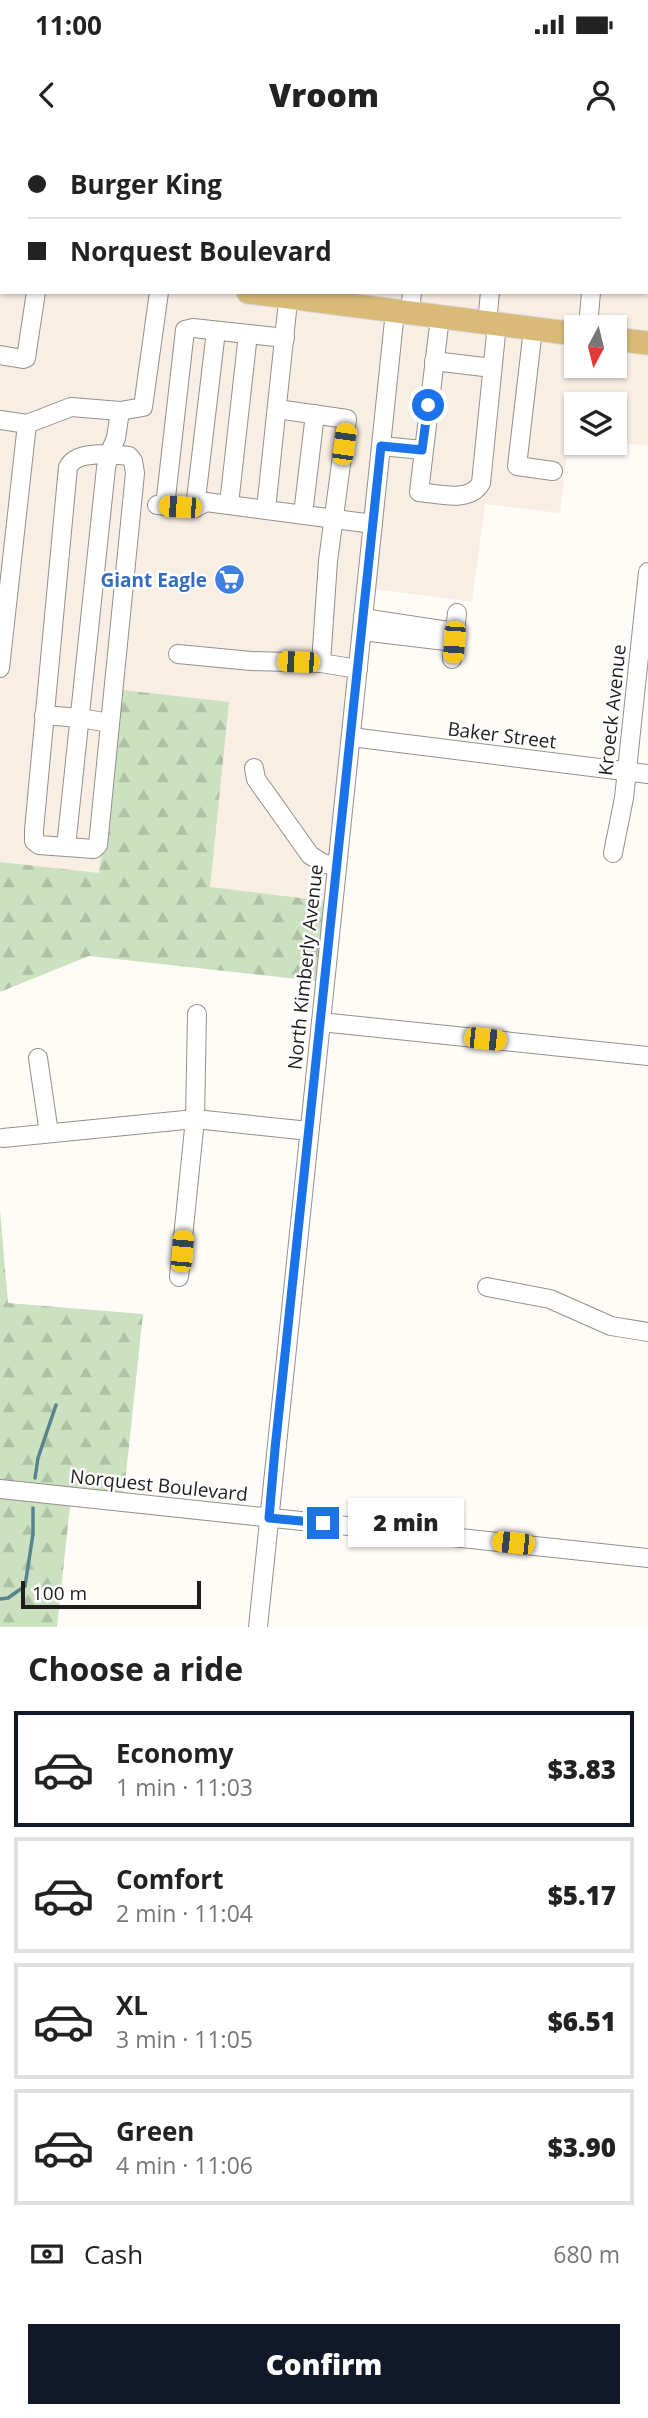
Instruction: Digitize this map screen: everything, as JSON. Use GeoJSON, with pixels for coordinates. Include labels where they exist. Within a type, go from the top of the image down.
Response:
{"type":"FeatureCollection","features":[{"type":"Feature","properties":{"kind":"main road"},"geometry":{"type":"LineString","coordinates":[[289,295],[393,304],[440,317],[564,332]]}},
{"type":"Feature","properties":{"kind":"main road"},"geometry":{"type":"LineString","coordinates":[[627,341],[648,343]]}},
{"type":"Feature","properties":{"kind":"street"},"geometry":{"type":"LineString","coordinates":[[0,355],[26,358],[36,294]]}},
{"type":"Feature","properties":{"kind":"street"},"geometry":{"type":"LineString","coordinates":[[0,420],[27,424],[71,407],[120,411],[143,407],[159,294]]}},
{"type":"Feature","properties":{"kind":"street"},"geometry":{"type":"LineString","coordinates":[[440,317],[419,492],[467,495],[476,491],[481,482],[492,368],[490,294]]}},
{"type":"Feature","properties":{"kind":"street"},"geometry":{"type":"LineString","coordinates":[[589,315],[591,294]]}},
{"type":"Feature","properties":{"kind":"street"},"geometry":{"type":"LineString","coordinates":[[266,509],[289,295]]}},
{"type":"Feature","properties":{"kind":"street","name":"North Kimberly Avenue"},"geometry":{"type":"LineString","coordinates":[[258,1627],[381,446],[393,304]]}},
{"type":"Feature","properties":{"kind":"street"},"geometry":{"type":"LineString","coordinates":[[285,338],[193,328],[185,330],[161,506],[195,508],[206,502],[373,524]]}},
{"type":"Feature","properties":{"kind":"street"},"geometry":{"type":"LineString","coordinates":[[533,328],[517,467],[553,471]]}},
{"type":"Feature","properties":{"kind":"street"},"geometry":{"type":"LineString","coordinates":[[195,508],[216,331]]}},
{"type":"Feature","properties":{"kind":"street"},"geometry":{"type":"LineString","coordinates":[[229,504],[248,334]]}},
{"type":"Feature","properties":{"kind":"street"},"geometry":{"type":"LineString","coordinates":[[434,361],[492,368]]}},
{"type":"Feature","properties":{"kind":"street"},"geometry":{"type":"LineString","coordinates":[[277,409],[347,419],[328,561],[321,663]]}},
{"type":"Feature","properties":{"kind":"street"},"geometry":{"type":"LineString","coordinates":[[66,847],[106,468],[116,438],[120,411]]}},
{"type":"Feature","properties":{"kind":"street"},"geometry":{"type":"LineString","coordinates":[[303,514],[315,414]]}},
{"type":"Feature","properties":{"kind":"street"},"geometry":{"type":"LineString","coordinates":[[0,668],[6,551],[27,424]]}},
{"type":"Feature","properties":{"kind":"street"},"geometry":{"type":"LineString","coordinates":[[381,446],[422,450]]}},
{"type":"Feature","properties":{"kind":"street"},"geometry":{"type":"LineString","coordinates":[[109,454],[129,456],[133,461],[135,474],[98,845],[94,849],[39,845],[34,841],[44,715],[68,467],[79,457],[109,454]]}},
{"type":"Feature","properties":{"kind":"street","name":"Kroeck Avenue"},"geometry":{"type":"LineString","coordinates":[[613,853],[622,808],[648,572]]}},
{"type":"Feature","properties":{"kind":"street"},"geometry":{"type":"LineString","coordinates":[[362,624],[454,644],[457,613]]}},
{"type":"Feature","properties":{"kind":"street"},"geometry":{"type":"LineString","coordinates":[[178,654],[251,661],[321,663],[358,669]]}},
{"type":"Feature","properties":{"kind":"street"},"geometry":{"type":"LineString","coordinates":[[44,715],[110,723]]}},
{"type":"Feature","properties":{"kind":"street","name":"Baker Street"},"geometry":{"type":"LineString","coordinates":[[351,737],[648,774]]}},
{"type":"Feature","properties":{"kind":"street"},"geometry":{"type":"LineString","coordinates":[[254,768],[256,779],[310,855],[324,864],[337,865]]}},
{"type":"Feature","properties":{"kind":"street"},"geometry":{"type":"LineString","coordinates":[[179,1277],[195,1119],[197,1014]]}},
{"type":"Feature","properties":{"kind":"street"},"geometry":{"type":"LineString","coordinates":[[321,1022],[648,1056]]}},
{"type":"Feature","properties":{"kind":"street"},"geometry":{"type":"LineString","coordinates":[[38,1058],[50,1133]]}},
{"type":"Feature","properties":{"kind":"street"},"geometry":{"type":"LineString","coordinates":[[3,1138],[195,1119],[310,1130]]}},
{"type":"Feature","properties":{"kind":"street"},"geometry":{"type":"LineString","coordinates":[[487,1287],[550,1299],[611,1326],[648,1332]]}},
{"type":"Feature","properties":{"kind":"street","name":"Norquest Boulevard"},"geometry":{"type":"LineString","coordinates":[[0,1489],[648,1558]]}},
{"type":"Feature","properties":{"kind":"shaded area"},"geometry":{"type":"Polygon","coordinates":[[[0,294],[648,294],[648,446],[627,444],[627,392],[564,392],[564,455],[567,455],[560,513],[485,504],[472,602],[367,588],[333,902],[0,862],[0,294]]]}},
{"type":"Feature","properties":{"kind":"green space"},"geometry":{"type":"Polygon","coordinates":[[[123,690],[229,702],[210,887],[333,902],[325,982],[89,956],[0,992],[0,862],[99,873],[123,690]]]}},
{"type":"Feature","properties":{"kind":"green space"},"geometry":{"type":"Polygon","coordinates":[[[0,1210],[8,1303],[143,1314],[123,1502],[71,1497],[57,1627],[0,1627],[0,1210]]]}},
{"type":"Feature","properties":{"kind":"waterway"},"geometry":{"type":"LineString","coordinates":[[35,1478],[38,1458],[56,1405]]}},
{"type":"Feature","properties":{"kind":"waterway"},"geometry":{"type":"LineString","coordinates":[[0,1599],[8,1598],[25,1586],[33,1534],[33,1508]]}},
{"type":"Feature","properties":{"kind":"place","name":"Giant Eagle"},"geometry":{"type":"Point","coordinates":[230,580]}},
{"type":"Feature","properties":{"kind":"route"},"geometry":{"type":"LineString","coordinates":[[323,1523],[269,1518],[275,1449],[381,446],[422,450],[428,405]]}}]}
